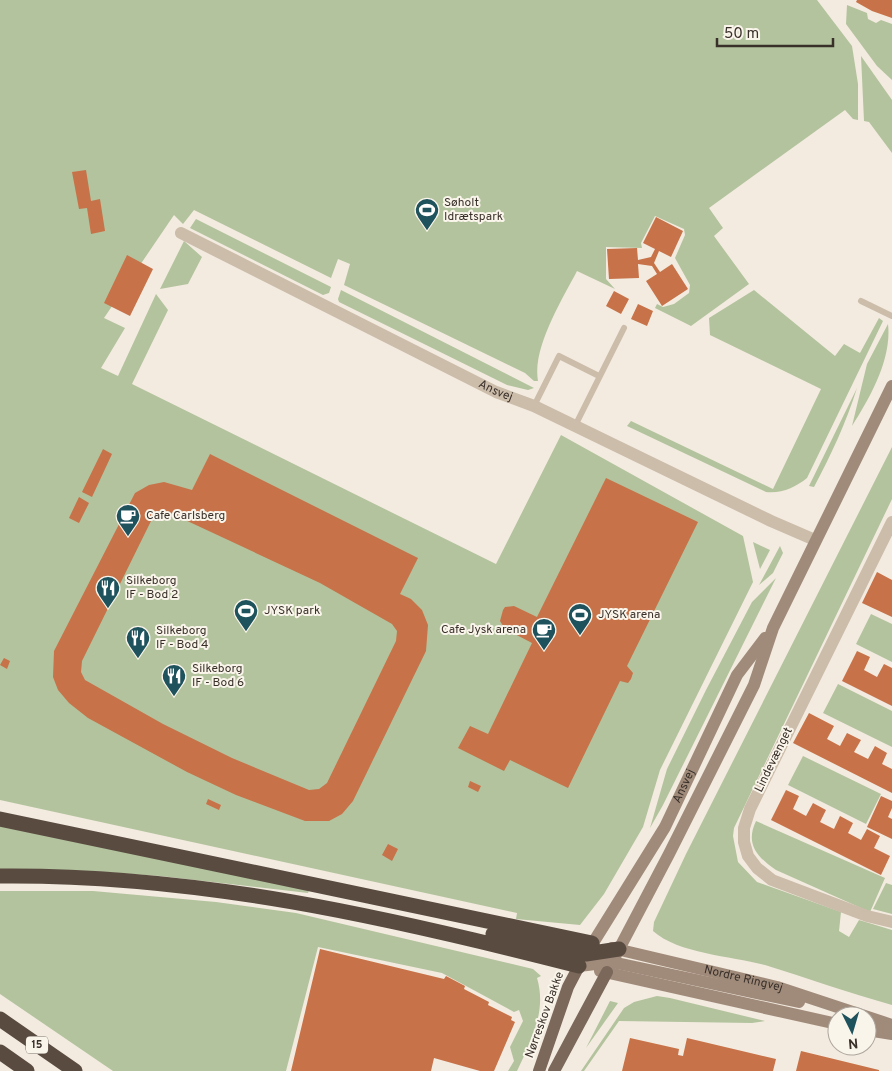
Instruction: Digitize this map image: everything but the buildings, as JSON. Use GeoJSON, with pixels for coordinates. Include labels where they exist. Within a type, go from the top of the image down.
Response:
{"type":"FeatureCollection","features":[{"type":"Feature","properties":{"kind":"highway"},"geometry":{"type":"LineString","coordinates":[[0,819],[612,961]]}},
{"type":"Feature","properties":{"kind":"highway"},"geometry":{"type":"LineString","coordinates":[[0,876],[85,878],[247,892],[326,907],[466,928],[586,954]]}},
{"type":"Feature","properties":{"kind":"highway","name":"15"},"geometry":{"type":"LineString","coordinates":[[0,1019],[75,1071]]}},
{"type":"Feature","properties":{"kind":"highway","name":"15"},"geometry":{"type":"LineString","coordinates":[[0,1052],[27,1071]]}},
{"type":"Feature","properties":{"kind":"main road","name":"Nørreskov Bakke"},"geometry":{"type":"LineString","coordinates":[[539,1071],[568,987],[586,954]]}},
{"type":"Feature","properties":{"kind":"main road"},"geometry":{"type":"LineString","coordinates":[[554,1071],[612,961]]}},
{"type":"Feature","properties":{"kind":"street","name":"Ansvej"},"geometry":{"type":"LineString","coordinates":[[181,233],[496,392],[534,406],[815,540]]}},
{"type":"Feature","properties":{"kind":"street","name":"Ansvej"},"geometry":{"type":"LineString","coordinates":[[612,961],[669,854],[754,685],[772,628],[892,386]]}},
{"type":"Feature","properties":{"kind":"street","name":"Lindevænget"},"geometry":{"type":"LineString","coordinates":[[892,522],[753,802],[744,828],[744,842],[748,856],[757,868],[772,880],[866,916],[892,922]]}},
{"type":"Feature","properties":{"kind":"street","name":"Ansvej"},"geometry":{"type":"LineString","coordinates":[[586,954],[665,827],[737,675],[772,628]]}},
{"type":"Feature","properties":{"kind":"street","name":"Nordre Ringvej"},"geometry":{"type":"LineString","coordinates":[[586,954],[827,1021]]}},
{"type":"Feature","properties":{"kind":"street","name":"Nordre Ringvej"},"geometry":{"type":"LineString","coordinates":[[612,961],[777,987],[837,1006]]}},
{"type":"Feature","properties":{"kind":"street","name":"Nordre Ringvej"},"geometry":{"type":"LineString","coordinates":[[877,1019],[892,1025]]}},
{"type":"Feature","properties":{"kind":"street"},"geometry":{"type":"LineString","coordinates":[[877,1032],[892,1034]]}},
{"type":"Feature","properties":{"kind":"lane"},"geometry":{"type":"LineString","coordinates":[[861,301],[892,316]]}},
{"type":"Feature","properties":{"kind":"lane"},"geometry":{"type":"LineString","coordinates":[[575,426],[624,328]]}},
{"type":"Feature","properties":{"kind":"lane"},"geometry":{"type":"LineString","coordinates":[[534,406],[559,356],[599,376]]}},
{"type":"Feature","properties":{"kind":"green space"},"geometry":{"type":"Polygon","coordinates":[[[0,0],[817,0],[852,46],[858,84],[858,120],[853,119],[845,110],[709,208],[723,228],[714,236],[749,284],[691,326],[655,308],[657,304],[663,307],[674,304],[689,293],[690,285],[675,258],[685,235],[684,229],[655,216],[641,243],[642,248],[606,247],[606,279],[615,289],[577,271],[556,310],[544,339],[537,368],[538,381],[534,381],[525,373],[344,285],[350,264],[338,259],[331,278],[194,210],[183,224],[174,215],[104,318],[125,328],[101,368],[118,376],[156,294],[168,310],[132,384],[496,564],[561,435],[743,536],[753,582],[660,770],[643,827],[604,894],[580,925],[516,919],[517,913],[0,800],[0,0]]]}},
{"type":"Feature","properties":{"kind":"green space"},"geometry":{"type":"Polygon","coordinates":[[[847,5],[867,13],[868,19],[876,23],[881,20],[892,24],[892,80],[877,66],[846,24],[847,5]]]}},
{"type":"Feature","properties":{"kind":"green space"},"geometry":{"type":"Polygon","coordinates":[[[861,56],[892,100],[892,153],[869,122],[864,121],[861,56]]]}},
{"type":"Feature","properties":{"kind":"green space"},"geometry":{"type":"Polygon","coordinates":[[[196,219],[331,287],[329,293],[323,295],[190,228],[196,219]]]}},
{"type":"Feature","properties":{"kind":"green space"},"geometry":{"type":"Polygon","coordinates":[[[184,241],[202,257],[188,284],[160,289],[184,241]]]}},
{"type":"Feature","properties":{"kind":"green space"},"geometry":{"type":"Polygon","coordinates":[[[341,290],[534,388],[528,390],[507,385],[339,302],[341,290]]]}},
{"type":"Feature","properties":{"kind":"green space"},"geometry":{"type":"Polygon","coordinates":[[[754,290],[835,356],[844,344],[860,353],[879,318],[883,321],[807,478],[793,487],[777,492],[766,492],[627,426],[631,421],[773,489],[821,389],[710,335],[709,318],[754,290]]]}},
{"type":"Feature","properties":{"kind":"green space"},"geometry":{"type":"Polygon","coordinates":[[[888,324],[887,351],[883,364],[866,403],[852,426],[867,364],[888,324]]]}},
{"type":"Feature","properties":{"kind":"green space"},"geometry":{"type":"Polygon","coordinates":[[[857,388],[843,426],[826,463],[814,487],[809,486],[857,388]]]}},
{"type":"Feature","properties":{"kind":"green space"},"geometry":{"type":"Polygon","coordinates":[[[892,447],[892,499],[734,828],[733,836],[738,862],[757,882],[841,912],[839,931],[849,937],[859,920],[892,930],[892,1005],[765,965],[677,945],[653,931],[654,922],[686,854],[892,447]]]}},
{"type":"Feature","properties":{"kind":"green space"},"geometry":{"type":"Polygon","coordinates":[[[753,542],[770,550],[760,569],[753,542]]]}},
{"type":"Feature","properties":{"kind":"green space"},"geometry":{"type":"Polygon","coordinates":[[[780,546],[783,553],[773,573],[759,585],[780,546]]]}},
{"type":"Feature","properties":{"kind":"green space"},"geometry":{"type":"Polygon","coordinates":[[[776,578],[650,828],[667,769],[706,690],[752,602],[776,578]]]}},
{"type":"Feature","properties":{"kind":"green space"},"geometry":{"type":"Polygon","coordinates":[[[871,614],[892,624],[892,662],[856,644],[871,614]]]}},
{"type":"Feature","properties":{"kind":"green space"},"geometry":{"type":"Polygon","coordinates":[[[838,684],[892,711],[892,747],[823,713],[838,684]]]}},
{"type":"Feature","properties":{"kind":"green space"},"geometry":{"type":"Polygon","coordinates":[[[803,756],[881,794],[866,824],[788,785],[803,756]]]}},
{"type":"Feature","properties":{"kind":"green space"},"geometry":{"type":"Polygon","coordinates":[[[756,821],[885,878],[870,912],[776,870],[769,865],[758,855],[752,843],[753,829],[756,821]]]}},
{"type":"Feature","properties":{"kind":"green space"},"geometry":{"type":"Polygon","coordinates":[[[0,825],[310,887],[308,893],[160,876],[88,871],[0,870],[0,825]]]}},
{"type":"Feature","properties":{"kind":"green space"},"geometry":{"type":"Polygon","coordinates":[[[886,883],[892,885],[892,914],[873,909],[886,883]]]}},
{"type":"Feature","properties":{"kind":"green space"},"geometry":{"type":"Polygon","coordinates":[[[0,891],[93,891],[216,902],[296,913],[533,969],[541,976],[537,978],[540,990],[539,1014],[532,1037],[517,1071],[508,1071],[514,1061],[510,1047],[523,1021],[519,1010],[514,1012],[442,973],[318,947],[286,1071],[113,1071],[0,994],[0,891]]]}},
{"type":"Feature","properties":{"kind":"green space"},"geometry":{"type":"Polygon","coordinates":[[[657,996],[765,1021],[752,1023],[619,1021],[584,1071],[581,1071],[624,1008],[634,1002],[657,996]]]}},
{"type":"Feature","properties":{"kind":"green space"},"geometry":{"type":"Polygon","coordinates":[[[610,1001],[618,1003],[586,1048],[610,1001]]]}},
{"type":"Feature","properties":{"kind":"place","name":"Søholt Idrætspark"},"geometry":{"type":"Point","coordinates":[427,231]}},
{"type":"Feature","properties":{"kind":"place","name":"Cafe Carlsberg"},"geometry":{"type":"Point","coordinates":[128,537]}},
{"type":"Feature","properties":{"kind":"place","name":"Silkeborg IF - Bod 2"},"geometry":{"type":"Point","coordinates":[108,609]}},
{"type":"Feature","properties":{"kind":"place","name":"JYSK park"},"geometry":{"type":"Point","coordinates":[246,632]}},
{"type":"Feature","properties":{"kind":"place","name":"JYSK arena"},"geometry":{"type":"Point","coordinates":[580,636]}},
{"type":"Feature","properties":{"kind":"place","name":"Cafe Jysk arena"},"geometry":{"type":"Point","coordinates":[544,651]}},
{"type":"Feature","properties":{"kind":"place","name":"Silkeborg IF - Bod 4"},"geometry":{"type":"Point","coordinates":[138,659]}},
{"type":"Feature","properties":{"kind":"place","name":"Silkeborg IF - Bod 6"},"geometry":{"type":"Point","coordinates":[174,697]}}]}
